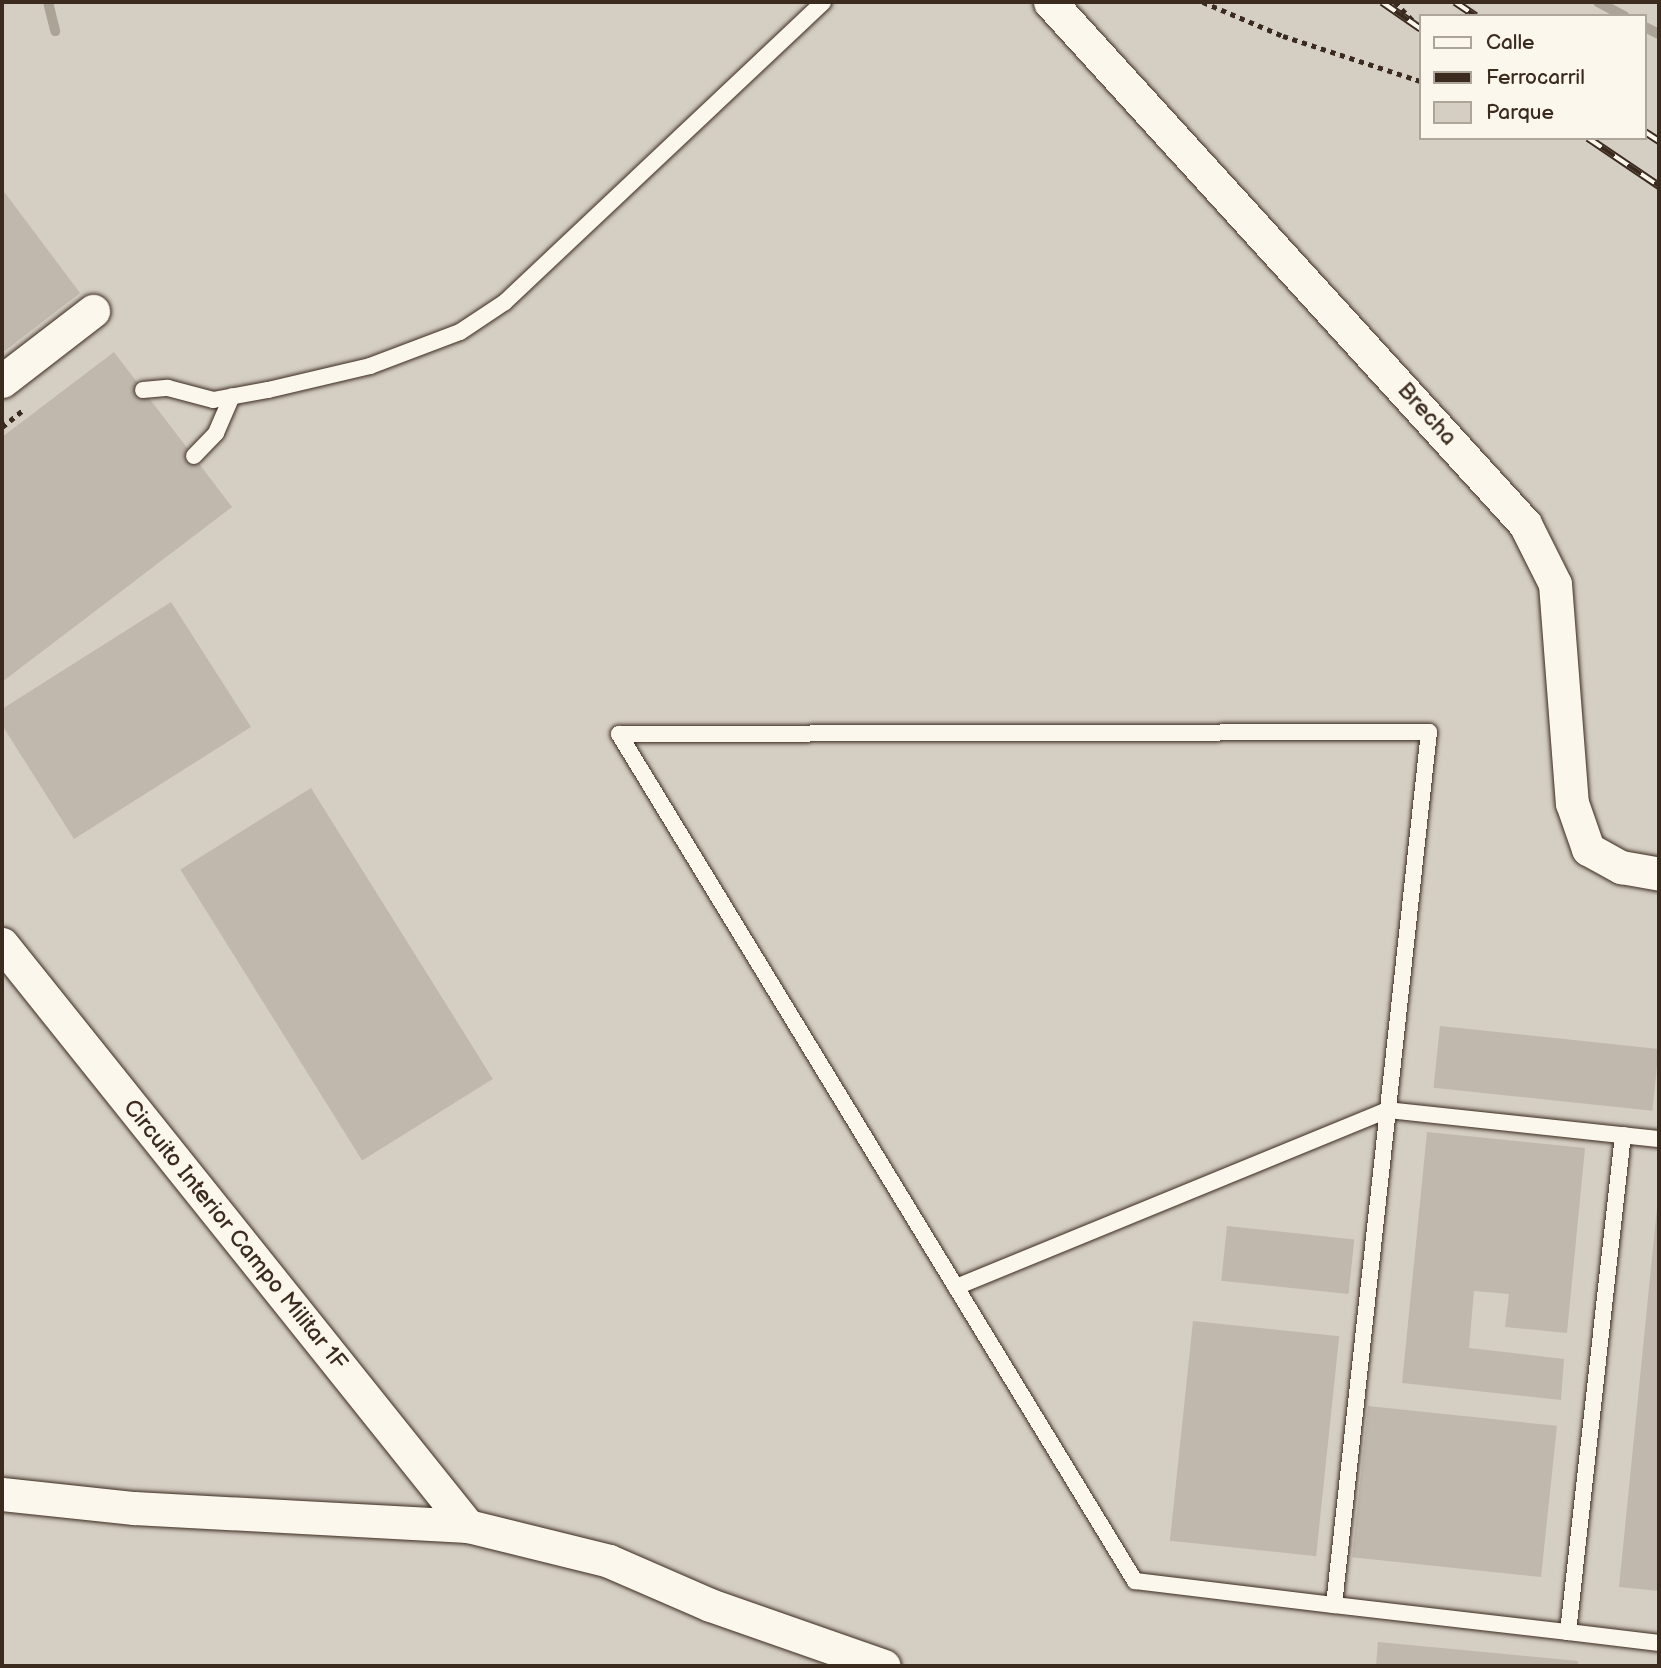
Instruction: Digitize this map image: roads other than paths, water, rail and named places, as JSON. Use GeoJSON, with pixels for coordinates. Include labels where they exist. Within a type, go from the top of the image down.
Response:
{"type":"FeatureCollection","features":[{"type":"Feature","properties":{"kind":"street","name":"Brecha"},"geometry":{"type":"LineString","coordinates":[[1050,2],[1525,524],[1555,584],[1572,803],[1588,849],[1621,867],[1659,874]]}},
{"type":"Feature","properties":{"kind":"street"},"geometry":{"type":"LineString","coordinates":[[2,381],[93,311]]}},
{"type":"Feature","properties":{"kind":"street","name":"Circuito Interior Campo Militar 1F"},"geometry":{"type":"LineString","coordinates":[[2,944],[468,1526]]}},
{"type":"Feature","properties":{"kind":"street"},"geometry":{"type":"LineString","coordinates":[[2,1493],[134,1508],[468,1526],[609,1561],[710,1605],[884,1666]]}},
{"type":"Feature","properties":{"kind":"lane"},"geometry":{"type":"LineString","coordinates":[[144,390],[232,396],[370,366],[460,332],[494,310],[822,2]]}},
{"type":"Feature","properties":{"kind":"lane"},"geometry":{"type":"LineString","coordinates":[[194,456],[216,433],[232,396]]}},
{"type":"Feature","properties":{"kind":"lane"},"geometry":{"type":"LineString","coordinates":[[1334,1605],[1429,732],[619,734],[1135,1581],[1334,1605],[1659,1643]]}},
{"type":"Feature","properties":{"kind":"lane"},"geometry":{"type":"LineString","coordinates":[[956,1287],[1387,1110],[1659,1139]]}},
{"type":"Feature","properties":{"kind":"lane"},"geometry":{"type":"LineString","coordinates":[[1568,1632],[1623,1135]]}},
{"type":"Feature","properties":{"kind":"waterway"},"geometry":{"type":"LineString","coordinates":[[48,2],[55,31]]}},
{"type":"Feature","properties":{"kind":"waterway"},"geometry":{"type":"LineString","coordinates":[[1598,2],[1620,14]]}},
{"type":"Feature","properties":{"kind":"waterway"},"geometry":{"type":"LineString","coordinates":[[1647,28],[1659,34]]}},
{"type":"Feature","properties":{"kind":"railway"},"geometry":{"type":"LineString","coordinates":[[1382,2],[1420,28]]}},
{"type":"Feature","properties":{"kind":"railway"},"geometry":{"type":"LineString","coordinates":[[1455,2],[1473,14]]}},
{"type":"Feature","properties":{"kind":"railway"},"geometry":{"type":"LineString","coordinates":[[1647,133],[1659,141]]}},
{"type":"Feature","properties":{"kind":"railway"},"geometry":{"type":"LineString","coordinates":[[1591,140],[1659,186]]}}]}
